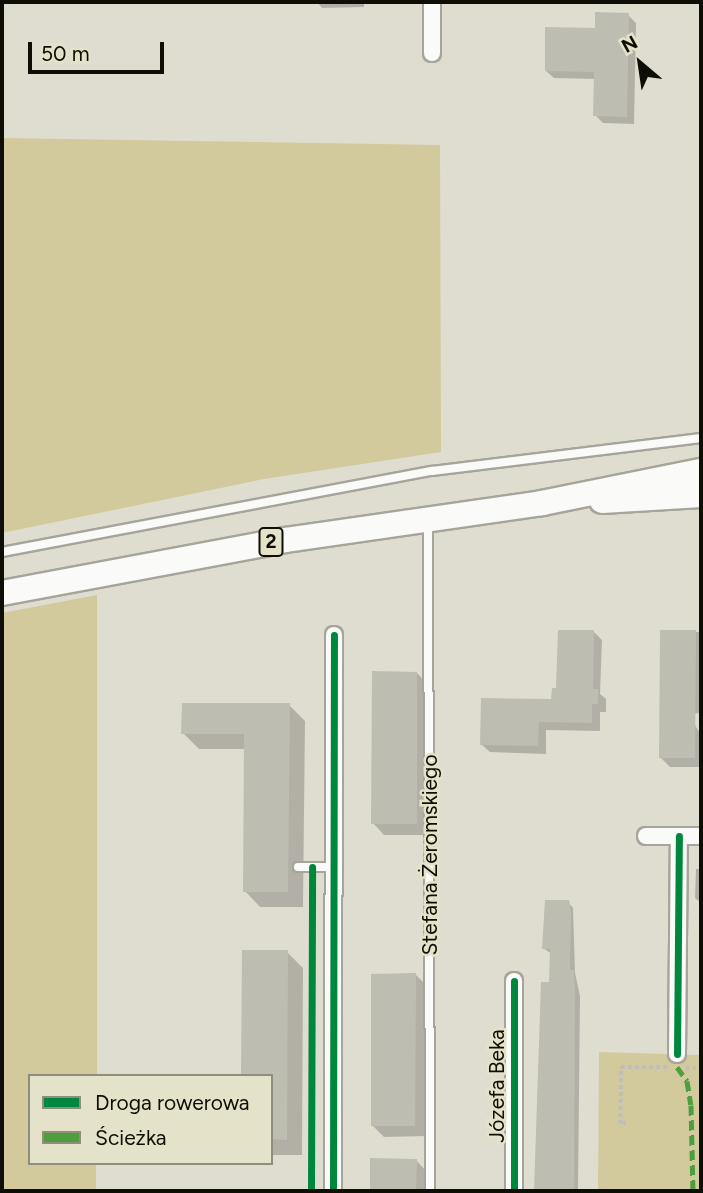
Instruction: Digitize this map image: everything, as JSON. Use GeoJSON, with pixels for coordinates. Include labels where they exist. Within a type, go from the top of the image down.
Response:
{"type":"FeatureCollection","features":[{"type":"Feature","properties":{"kind":"highway","name":"2"},"geometry":{"type":"LineString","coordinates":[[2,593],[211,553],[428,518],[542,503],[701,471]]}},
{"type":"Feature","properties":{"kind":"highway","name":"2"},"geometry":{"type":"LineString","coordinates":[[542,503],[701,495]]}},
{"type":"Feature","properties":{"kind":"street"},"geometry":{"type":"LineString","coordinates":[[432,2],[432,53]]}},
{"type":"Feature","properties":{"kind":"street"},"geometry":{"type":"LineString","coordinates":[[333,1191],[334,635]]}},
{"type":"Feature","properties":{"kind":"street"},"geometry":{"type":"LineString","coordinates":[[646,836],[701,836]]}},
{"type":"Feature","properties":{"kind":"street"},"geometry":{"type":"LineString","coordinates":[[677,1054],[680,836]]}},
{"type":"Feature","properties":{"kind":"street","name":"Józefa Beka"},"geometry":{"type":"LineString","coordinates":[[514,981],[514,1191]]}},
{"type":"Feature","properties":{"kind":"lane"},"geometry":{"type":"LineString","coordinates":[[2,552],[432,471],[701,438]]}},
{"type":"Feature","properties":{"kind":"lane","name":"Stefana Żeromskiego"},"geometry":{"type":"LineString","coordinates":[[428,518],[430,1191]]}},
{"type":"Feature","properties":{"kind":"lane"},"geometry":{"type":"LineString","coordinates":[[298,867],[335,867]]}},
{"type":"Feature","properties":{"kind":"path"},"geometry":{"type":"LineString","coordinates":[[626,1124],[620,1124],[621,1067],[701,1068]]}},
{"type":"Feature","properties":{"kind":"shaded area"},"geometry":{"type":"Polygon","coordinates":[[[2,138],[440,145],[441,452],[264,479],[2,533],[2,138]]]}},
{"type":"Feature","properties":{"kind":"shaded area"},"geometry":{"type":"Polygon","coordinates":[[[97,595],[97,1074],[28,1074],[28,1165],[96,1165],[96,1191],[2,1191],[2,613],[97,595]]]}},
{"type":"Feature","properties":{"kind":"shaded area"},"geometry":{"type":"Polygon","coordinates":[[[599,1052],[701,1055],[701,1191],[598,1191],[599,1052]]]}},
{"type":"Feature","properties":{"kind":"building"},"geometry":{"type":"Polygon","coordinates":[[[595,12],[629,13],[627,117],[593,116],[594,72],[545,71],[545,27],[595,28],[595,12]]]}},
{"type":"Feature","properties":{"kind":"building"},"geometry":{"type":"Polygon","coordinates":[[[558,630],[594,630],[593,689],[598,689],[598,704],[592,704],[592,723],[539,722],[538,746],[480,745],[481,698],[551,699],[552,688],[556,688],[558,630]]]}},
{"type":"Feature","properties":{"kind":"building"},"geometry":{"type":"Polygon","coordinates":[[[660,630],[696,630],[695,758],[659,758],[660,630]]]}},
{"type":"Feature","properties":{"kind":"building"},"geometry":{"type":"Polygon","coordinates":[[[372,671],[417,672],[417,824],[371,824],[372,671]]]}},
{"type":"Feature","properties":{"kind":"building"},"geometry":{"type":"Polygon","coordinates":[[[182,703],[290,703],[288,892],[243,892],[244,734],[181,734],[182,703]]]}},
{"type":"Feature","properties":{"kind":"building"},"geometry":{"type":"Polygon","coordinates":[[[545,900],[569,900],[571,911],[570,970],[574,970],[575,990],[574,1191],[534,1191],[541,982],[549,982],[550,949],[542,949],[545,900]]]}},
{"type":"Feature","properties":{"kind":"building"},"geometry":{"type":"Polygon","coordinates":[[[242,950],[288,950],[287,1140],[273,1139],[273,1074],[241,1074],[242,950]]]}},
{"type":"Feature","properties":{"kind":"building"},"geometry":{"type":"Polygon","coordinates":[[[416,973],[415,1126],[371,1126],[371,974],[416,973]]]}},
{"type":"Feature","properties":{"kind":"building"},"geometry":{"type":"Polygon","coordinates":[[[370,1158],[417,1159],[416,1191],[370,1191],[370,1158]]]}},
{"type":"Feature","properties":{"kind":"marked path"},"geometry":{"type":"LineString","coordinates":[[677,1067],[687,1081],[691,1105],[693,1191]]}},
{"type":"Feature","properties":{"kind":"cycle path"},"geometry":{"type":"LineString","coordinates":[[333,1191],[334,635]]}},
{"type":"Feature","properties":{"kind":"cycle path"},"geometry":{"type":"LineString","coordinates":[[677,1054],[679,836]]}},
{"type":"Feature","properties":{"kind":"cycle path"},"geometry":{"type":"LineString","coordinates":[[311,1191],[312,867]]}},
{"type":"Feature","properties":{"kind":"cycle path"},"geometry":{"type":"LineString","coordinates":[[514,981],[514,1191]]}}]}
